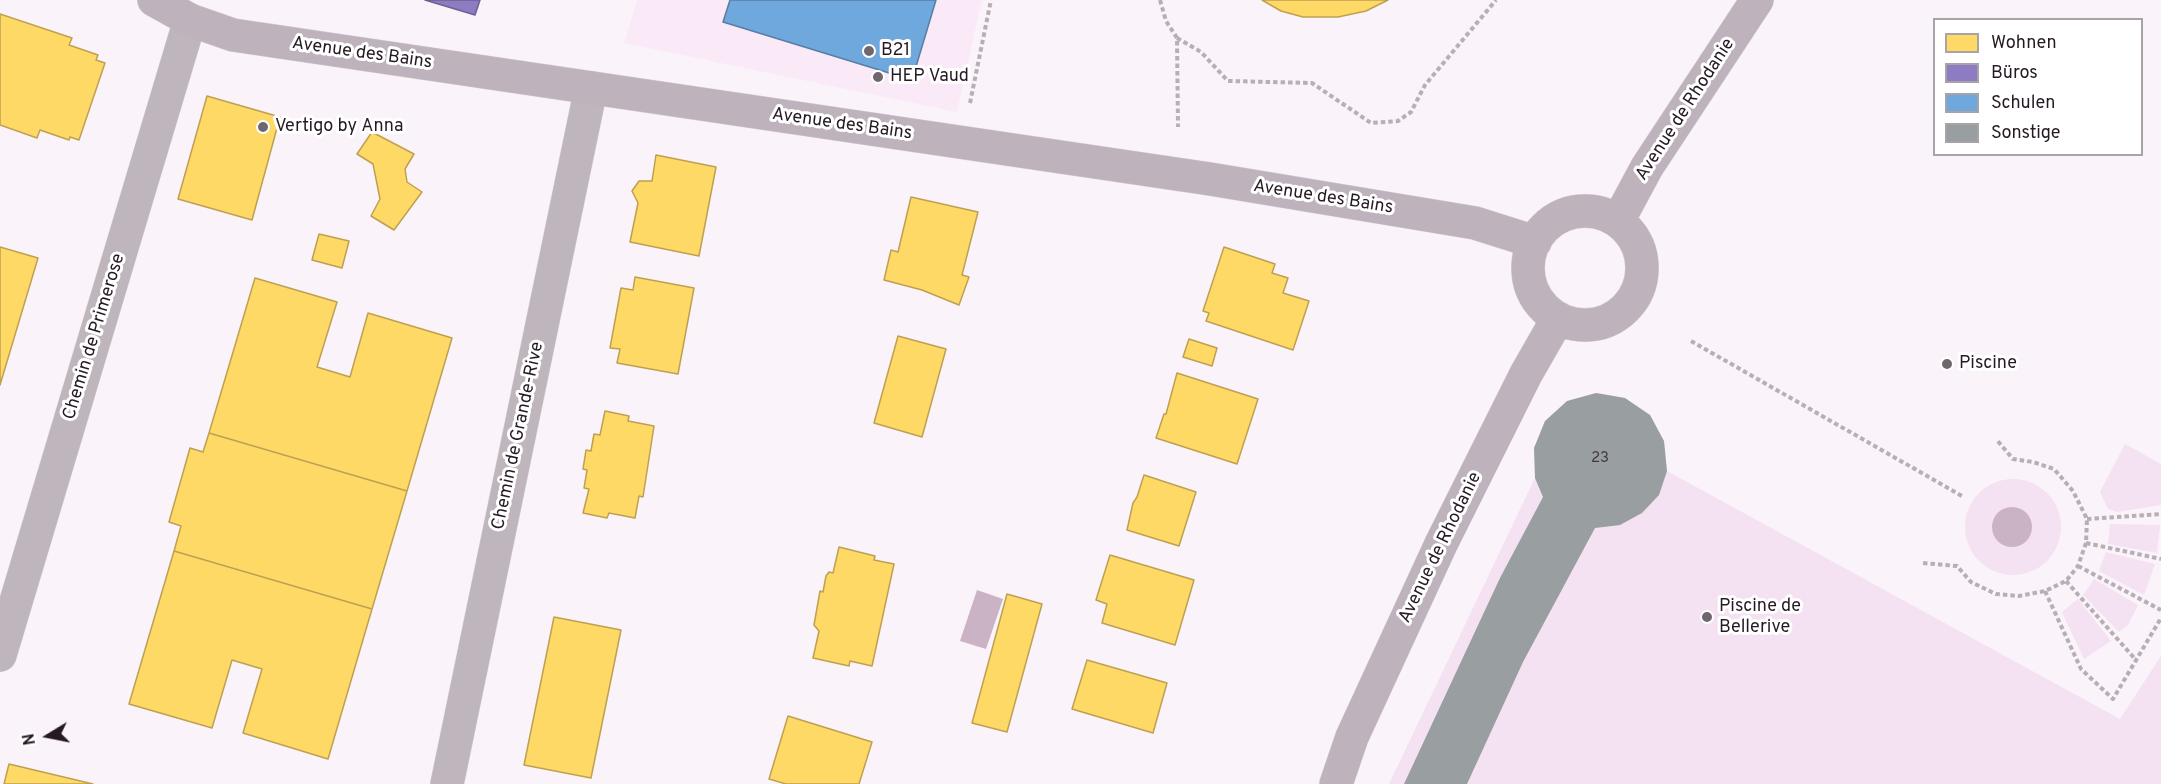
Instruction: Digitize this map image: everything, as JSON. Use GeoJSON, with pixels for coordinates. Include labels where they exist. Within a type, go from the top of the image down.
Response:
{"type":"FeatureCollection","features":[{"type":"Feature","properties":{"kind":"street","name":"Avenue des Bains"},"geometry":{"type":"LineString","coordinates":[[154,0],[190,20],[233,35],[1222,181],[1475,223],[1534,242]]}},
{"type":"Feature","properties":{"kind":"street","name":"Avenue de Rhodanie"},"geometry":{"type":"LineString","coordinates":[[1618,221],[1647,167],[1757,0]]}},
{"type":"Feature","properties":{"kind":"street","name":"Chemin de Primerose"},"geometry":{"type":"LineString","coordinates":[[0,655],[190,20]]}},
{"type":"Feature","properties":{"kind":"street","name":"Chemin de Grande-Rive"},"geometry":{"type":"LineString","coordinates":[[447,784],[591,88]]}},
{"type":"Feature","properties":{"kind":"street"},"geometry":{"type":"LineString","coordinates":[[1581,210],[1600,212],[1618,221],[1631,233],[1640,249],[1642,267],[1640,285],[1632,301],[1621,313],[1606,321],[1590,325],[1573,324],[1558,318],[1544,308],[1534,293],[1528,276],[1529,259],[1534,242],[1546,226],[1562,215],[1581,210]]}},
{"type":"Feature","properties":{"kind":"street","name":"Avenue de Rhodanie"},"geometry":{"type":"LineString","coordinates":[[1336,784],[1352,737],[1441,544],[1526,374],[1558,318]]}},
{"type":"Feature","properties":{"kind":"path"},"geometry":{"type":"LineString","coordinates":[[970,103],[992,0]]}},
{"type":"Feature","properties":{"kind":"path"},"geometry":{"type":"LineString","coordinates":[[1160,0],[1166,21],[1177,38],[1201,52],[1228,81],[1312,83],[1371,123],[1398,121],[1411,112],[1425,85],[1496,0]]}},
{"type":"Feature","properties":{"kind":"path"},"geometry":{"type":"LineString","coordinates":[[1177,38],[1178,127]]}},
{"type":"Feature","properties":{"kind":"path"},"geometry":{"type":"LineString","coordinates":[[1691,341],[1962,496]]}},
{"type":"Feature","properties":{"kind":"path"},"geometry":{"type":"LineString","coordinates":[[1923,563],[1957,566],[1971,582],[1996,594],[2019,596],[2044,591],[2066,581],[2078,566],[2086,543],[2087,519],[2073,491],[2054,469],[2033,462],[2013,459],[1996,439]]}},
{"type":"Feature","properties":{"kind":"path"},"geometry":{"type":"LineString","coordinates":[[2087,519],[2161,514]]}},
{"type":"Feature","properties":{"kind":"path"},"geometry":{"type":"LineString","coordinates":[[2086,543],[2161,559]]}},
{"type":"Feature","properties":{"kind":"path"},"geometry":{"type":"LineString","coordinates":[[2078,566],[2161,610]]}},
{"type":"Feature","properties":{"kind":"path"},"geometry":{"type":"LineString","coordinates":[[2066,581],[2136,660]]}},
{"type":"Feature","properties":{"kind":"path"},"geometry":{"type":"LineString","coordinates":[[2044,591],[2081,669],[2113,699],[2161,618]]}},
{"type":"Feature","properties":{"kind":"shaded area","name":"HEP Vaud"},"geometry":{"type":"Polygon","coordinates":[[[637,0],[982,0],[957,112],[624,43],[637,0]]]}},
{"type":"Feature","properties":{"kind":"shaded area","name":"Piscine de Bellerive"},"geometry":{"type":"Polygon","coordinates":[[[1596,393],[1625,398],[1650,415],[1664,441],[1667,471],[2120,719],[2161,656],[2161,784],[1389,784],[1535,478],[1534,448],[1545,421],[1596,393]]]}},
{"type":"Feature","properties":{"kind":"shaded area"},"geometry":{"type":"Polygon","coordinates":[[[2125,444],[2161,464],[2161,505],[2117,512],[2108,509],[2100,492],[2125,444]]]}},
{"type":"Feature","properties":{"kind":"shaded area"},"geometry":{"type":"Polygon","coordinates":[[[2013,479],[2031,483],[2047,493],[2057,509],[2061,527],[2057,545],[2047,561],[2031,571],[2013,575],[1995,571],[1979,561],[1969,545],[1965,527],[1969,509],[1979,493],[1995,483],[2013,479]]]}},
{"type":"Feature","properties":{"kind":"shaded area"},"geometry":{"type":"Polygon","coordinates":[[[2012,507],[2020,508],[2026,513],[2031,519],[2031,535],[2026,541],[2020,546],[2012,547],[2004,546],[1998,541],[1993,535],[1992,527],[1993,519],[1998,513],[2004,508],[2012,507]]]}},
{"type":"Feature","properties":{"kind":"shaded area"},"geometry":{"type":"Polygon","coordinates":[[[2110,524],[2160,525],[2157,553],[2108,544],[2110,524]]]}},
{"type":"Feature","properties":{"kind":"shaded area"},"geometry":{"type":"Polygon","coordinates":[[[2106,552],[2155,564],[2144,595],[2099,571],[2106,552]]]}},
{"type":"Feature","properties":{"kind":"shaded area"},"geometry":{"type":"Polygon","coordinates":[[[2094,579],[2138,605],[2128,625],[2119,632],[2083,595],[2094,579]]]}},
{"type":"Feature","properties":{"kind":"shaded area"},"geometry":{"type":"Polygon","coordinates":[[[977,590],[1003,599],[986,649],[960,641],[977,590]]]}},
{"type":"Feature","properties":{"kind":"shaded area"},"geometry":{"type":"Polygon","coordinates":[[[2078,599],[2111,641],[2084,659],[2062,612],[2078,599]]]}},
{"type":"Feature","properties":{"kind":"building: Wohnen"},"geometry":{"type":"Polygon","coordinates":[[[1262,0],[1388,0],[1366,11],[1338,17],[1303,17],[1281,11],[1262,0]]]}},
{"type":"Feature","properties":{"kind":"building: Wohnen"},"geometry":{"type":"Polygon","coordinates":[[[0,14],[72,38],[69,45],[98,55],[96,60],[105,63],[79,140],[70,137],[69,140],[40,130],[37,138],[0,125],[0,14]]]}},
{"type":"Feature","properties":{"kind":"building: Wohnen"},"geometry":{"type":"Polygon","coordinates":[[[207,96],[280,117],[252,220],[178,199],[207,96]]]}},
{"type":"Feature","properties":{"kind":"building: Wohnen"},"geometry":{"type":"Polygon","coordinates":[[[372,132],[414,154],[405,169],[407,182],[422,192],[394,230],[371,216],[380,199],[373,164],[357,154],[372,132]]]}},
{"type":"Feature","properties":{"kind":"building: Wohnen"},"geometry":{"type":"Polygon","coordinates":[[[656,155],[716,167],[699,256],[630,242],[638,203],[632,191],[639,181],[652,181],[656,155]]]}},
{"type":"Feature","properties":{"kind":"building: Wohnen"},"geometry":{"type":"Polygon","coordinates":[[[911,197],[978,212],[962,275],[969,277],[959,305],[922,290],[884,280],[891,250],[898,252],[911,197]]]}},
{"type":"Feature","properties":{"kind":"building: Wohnen"},"geometry":{"type":"Polygon","coordinates":[[[319,234],[349,241],[342,268],[312,260],[319,234]]]}},
{"type":"Feature","properties":{"kind":"building: Wohnen"},"geometry":{"type":"Polygon","coordinates":[[[0,247],[38,258],[0,385],[0,247]]]}},
{"type":"Feature","properties":{"kind":"building: Wohnen"},"geometry":{"type":"Polygon","coordinates":[[[1224,247],[1275,264],[1272,273],[1288,278],[1283,293],[1309,301],[1293,350],[1206,321],[1209,313],[1203,311],[1224,247]]]}},
{"type":"Feature","properties":{"kind":"building: Wohnen"},"geometry":{"type":"Polygon","coordinates":[[[635,277],[694,288],[678,374],[617,363],[620,349],[610,348],[621,288],[633,290],[635,277]]]}},
{"type":"Feature","properties":{"kind":"building: Wohnen"},"geometry":{"type":"Polygon","coordinates":[[[255,278],[337,302],[317,367],[350,377],[368,313],[452,338],[407,491],[209,433],[255,278]]]}},
{"type":"Feature","properties":{"kind":"building: Wohnen"},"geometry":{"type":"Polygon","coordinates":[[[898,336],[946,349],[922,437],[874,423],[898,336]]]}},
{"type":"Feature","properties":{"kind":"building: Wohnen"},"geometry":{"type":"Polygon","coordinates":[[[1189,339],[1217,348],[1212,366],[1183,357],[1189,339]]]}},
{"type":"Feature","properties":{"kind":"building: Wohnen"},"geometry":{"type":"Polygon","coordinates":[[[1177,373],[1258,399],[1237,464],[1156,438],[1164,414],[1166,414],[1177,373]]]}},
{"type":"Feature","properties":{"kind":"building: Wohnen"},"geometry":{"type":"Polygon","coordinates":[[[605,411],[629,416],[628,421],[654,426],[643,497],[639,496],[635,518],[609,513],[607,518],[583,513],[589,489],[584,488],[587,470],[583,469],[586,450],[591,451],[594,434],[600,435],[605,411]]]}},
{"type":"Feature","properties":{"kind":"building: Wohnen"},"geometry":{"type":"Polygon","coordinates":[[[209,433],[407,491],[372,609],[174,551],[181,526],[169,522],[190,448],[203,452],[209,433]]]}},
{"type":"Feature","properties":{"kind":"building: Wohnen"},"geometry":{"type":"Polygon","coordinates":[[[1144,475],[1196,492],[1179,546],[1127,530],[1133,503],[1144,475]]]}},
{"type":"Feature","properties":{"kind":"building: Wohnen"},"geometry":{"type":"Polygon","coordinates":[[[839,547],[875,556],[874,560],[894,564],[872,666],[850,661],[849,666],[813,658],[819,631],[814,625],[820,591],[823,592],[826,576],[829,572],[833,573],[839,547]]]}},
{"type":"Feature","properties":{"kind":"building: Wohnen"},"geometry":{"type":"Polygon","coordinates":[[[174,551],[372,609],[328,759],[243,733],[262,669],[232,660],[212,728],[129,704],[174,551]]]}},
{"type":"Feature","properties":{"kind":"building: Wohnen"},"geometry":{"type":"Polygon","coordinates":[[[1110,555],[1194,580],[1175,645],[1102,623],[1107,604],[1096,600],[1110,555]]]}},
{"type":"Feature","properties":{"kind":"building: Wohnen"},"geometry":{"type":"Polygon","coordinates":[[[1007,594],[1042,604],[1007,732],[972,723],[1007,594]]]}},
{"type":"Feature","properties":{"kind":"building: Wohnen"},"geometry":{"type":"Polygon","coordinates":[[[554,617],[621,630],[591,778],[524,765],[554,617]]]}},
{"type":"Feature","properties":{"kind":"building: Wohnen"},"geometry":{"type":"Polygon","coordinates":[[[1087,660],[1167,683],[1153,733],[1072,709],[1087,660]]]}},
{"type":"Feature","properties":{"kind":"building: Wohnen"},"geometry":{"type":"Polygon","coordinates":[[[788,716],[872,742],[859,784],[786,784],[769,779],[788,716]]]}},
{"type":"Feature","properties":{"kind":"building: Wohnen"},"geometry":{"type":"Polygon","coordinates":[[[9,764],[93,784],[4,784],[9,764]]]}},
{"type":"Feature","properties":{"kind":"building: Büros"},"geometry":{"type":"Polygon","coordinates":[[[425,0],[480,0],[475,15],[425,0]]]}},
{"type":"Feature","properties":{"kind":"building: Schulen","name":"B21"},"geometry":{"type":"Polygon","coordinates":[[[730,0],[936,0],[912,80],[723,22],[730,0]]]}},
{"type":"Feature","properties":{"kind":"building: Sonstige"},"geometry":{"type":"Polygon","coordinates":[[[1596,393],[1625,398],[1650,415],[1664,441],[1667,471],[1659,495],[1642,513],[1620,525],[1595,528],[1523,662],[1467,784],[1404,784],[1500,578],[1543,497],[1535,478],[1534,448],[1545,421],[1567,401],[1596,393]]]}},
{"type":"Feature","properties":{"kind":"place","name":"B21"},"geometry":{"type":"Point","coordinates":[869,51]}},
{"type":"Feature","properties":{"kind":"place","name":"HEP Vaud"},"geometry":{"type":"Point","coordinates":[878,77]}},
{"type":"Feature","properties":{"kind":"place","name":"Vertigo by Anna"},"geometry":{"type":"Point","coordinates":[263,127]}},
{"type":"Feature","properties":{"kind":"place","name":"Piscine"},"geometry":{"type":"Point","coordinates":[1947,364]}},
{"type":"Feature","properties":{"kind":"place","name":"Piscine de Bellerive"},"geometry":{"type":"Point","coordinates":[1707,617]}}]}
